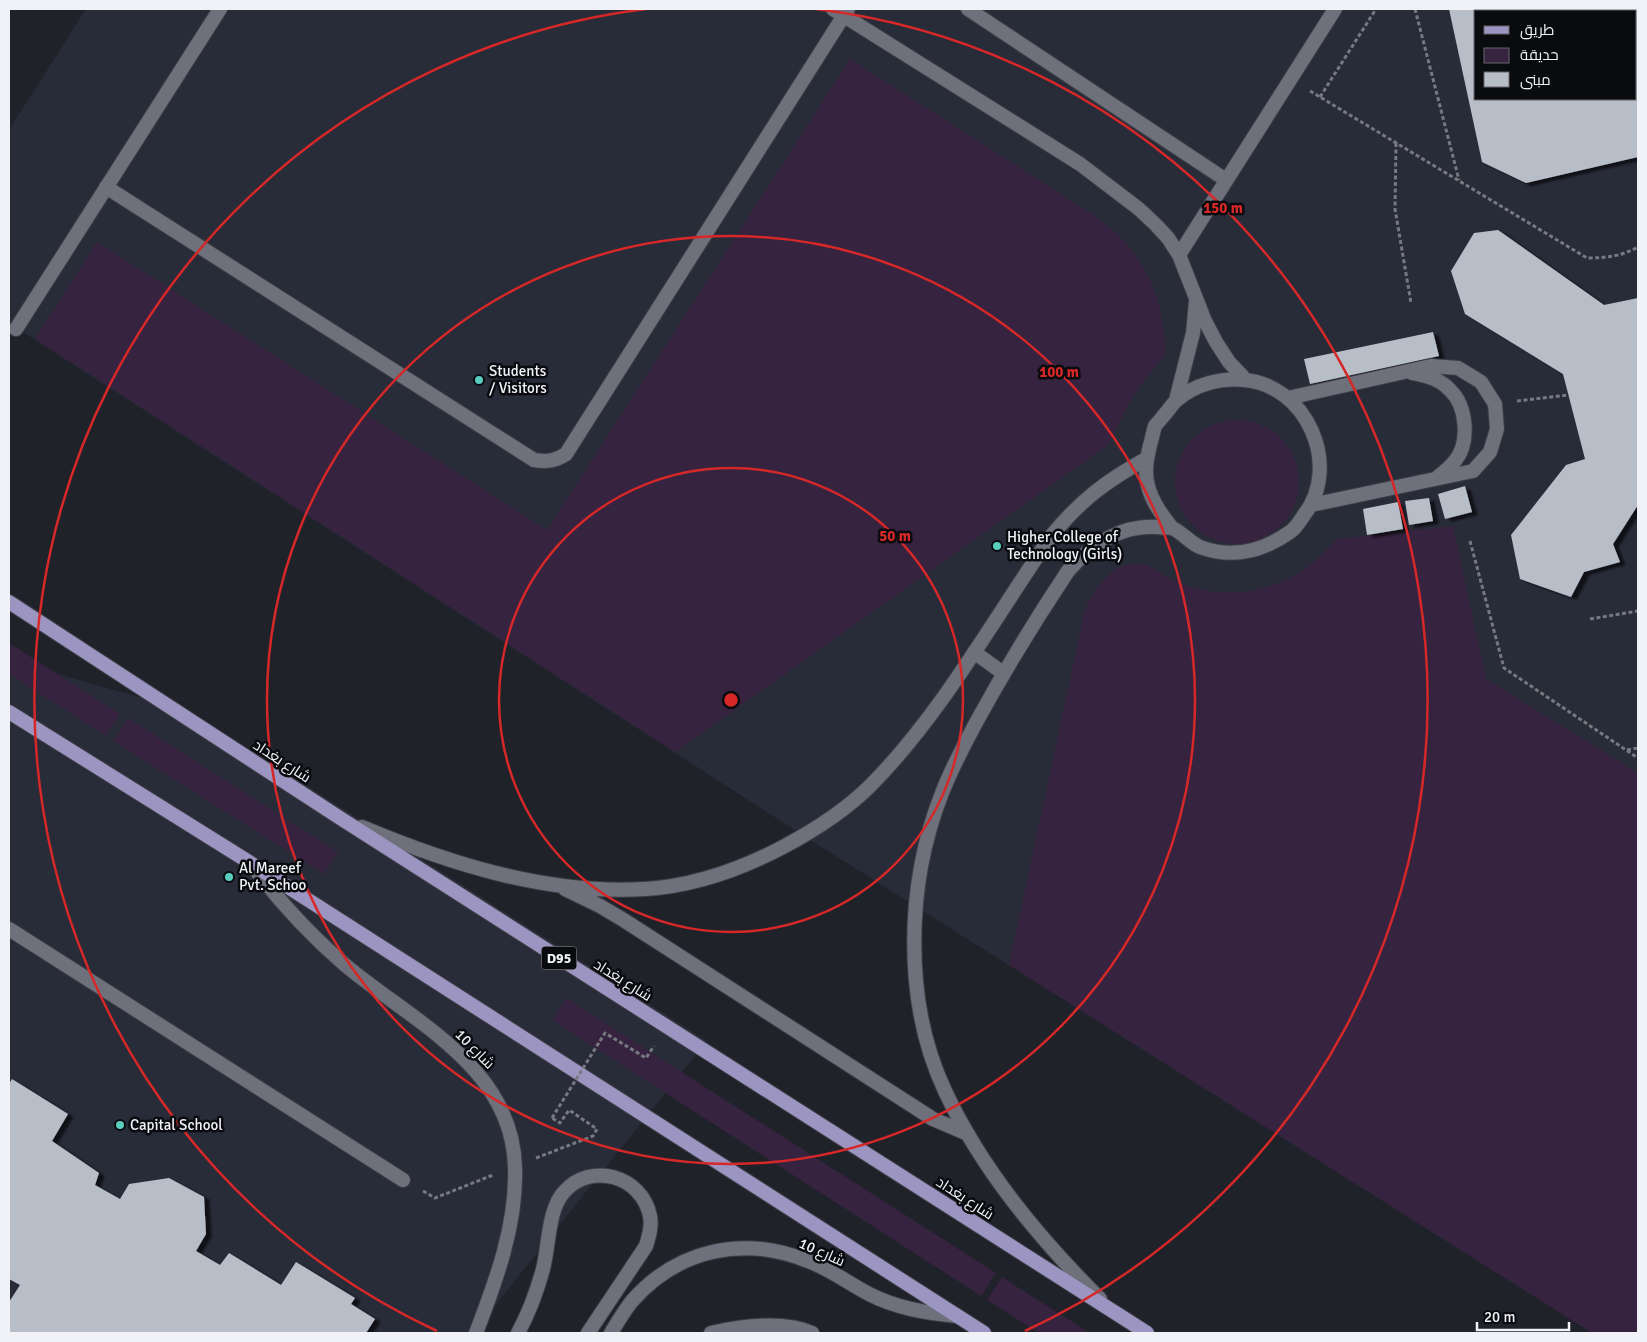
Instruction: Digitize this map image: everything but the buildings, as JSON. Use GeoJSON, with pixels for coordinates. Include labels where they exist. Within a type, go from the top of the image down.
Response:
{"type":"FeatureCollection","features":[{"type":"Feature","properties":{"kind":"main road","name":"شارع بغداد"},"geometry":{"type":"LineString","coordinates":[[9,602],[340,818],[1146,1333]]}},
{"type":"Feature","properties":{"kind":"main road"},"geometry":{"type":"LineString","coordinates":[[9,712],[249,862],[984,1333]]}},
{"type":"Feature","properties":{"kind":"street"},"geometry":{"type":"LineString","coordinates":[[16,329],[220,9]]}},
{"type":"Feature","properties":{"kind":"street"},"geometry":{"type":"LineString","coordinates":[[968,9],[1226,180]]}},
{"type":"Feature","properties":{"kind":"street"},"geometry":{"type":"LineString","coordinates":[[1179,255],[1335,9]]}},
{"type":"Feature","properties":{"kind":"street"},"geometry":{"type":"LineString","coordinates":[[106,187],[534,460],[547,462],[556,460],[566,454],[842,11],[1080,164],[1139,209],[1168,238],[1179,255],[1205,321],[1216,342],[1246,380]]}},
{"type":"Feature","properties":{"kind":"street"},"geometry":{"type":"LineString","coordinates":[[1176,400],[1192,333],[1197,298]]}},
{"type":"Feature","properties":{"kind":"street"},"geometry":{"type":"LineString","coordinates":[[1288,398],[1432,366],[1458,368],[1480,382],[1495,404],[1497,429],[1490,452],[1473,470],[1311,506]]}},
{"type":"Feature","properties":{"kind":"street"},"geometry":{"type":"LineString","coordinates":[[1404,372],[1429,375],[1451,390],[1463,411],[1465,437],[1456,460],[1438,478]]}},
{"type":"Feature","properties":{"kind":"street"},"geometry":{"type":"LineString","coordinates":[[1221,380],[1246,380],[1268,386],[1288,398],[1308,420],[1319,447],[1320,477],[1311,506],[1292,531],[1264,548],[1231,553],[1200,547],[1172,528],[1156,508],[1148,484],[1146,459],[1155,427],[1176,400],[1197,387],[1221,380]]}},
{"type":"Feature","properties":{"kind":"street"},"geometry":{"type":"LineString","coordinates":[[340,818],[396,841],[454,861],[553,884],[612,889],[646,889],[688,882],[736,868],[768,855],[804,836],[838,812],[869,786],[892,762],[924,724],[1052,535],[1071,512],[1100,487],[1146,459]]}},
{"type":"Feature","properties":{"kind":"street"},"geometry":{"type":"LineString","coordinates":[[1111,1310],[1071,1271],[1001,1185],[968,1134],[944,1090],[929,1049],[919,1006],[915,963],[915,920],[919,877],[928,835],[941,794],[959,754],[1003,673],[1068,571],[1081,556],[1097,544],[1114,535],[1133,529],[1152,527],[1172,528]]}},
{"type":"Feature","properties":{"kind":"street"},"geometry":{"type":"LineString","coordinates":[[974,652],[1003,673]]}},
{"type":"Feature","properties":{"kind":"street","name":"شارع 10"},"geometry":{"type":"LineString","coordinates":[[249,862],[279,901],[313,936],[345,965],[455,1049],[472,1065],[498,1102],[513,1144],[515,1189],[504,1251],[476,1333]]}},
{"type":"Feature","properties":{"kind":"street"},"geometry":{"type":"LineString","coordinates":[[553,884],[577,894],[622,919],[932,1119],[968,1134]]}},
{"type":"Feature","properties":{"kind":"street"},"geometry":{"type":"LineString","coordinates":[[9,929],[403,1180]]}},
{"type":"Feature","properties":{"kind":"street"},"geometry":{"type":"LineString","coordinates":[[518,1333],[533,1300],[548,1244],[552,1218],[556,1205],[563,1193],[573,1183],[586,1177],[599,1175],[613,1176],[626,1181],[638,1191],[646,1203],[650,1217],[650,1232],[646,1246],[588,1333]]}},
{"type":"Feature","properties":{"kind":"street","name":"شارع 10"},"geometry":{"type":"LineString","coordinates":[[611,1333],[630,1303],[648,1284],[669,1268],[715,1250],[739,1248],[764,1249],[788,1254],[810,1261],[869,1294],[890,1303],[912,1310],[957,1316]]}},
{"type":"Feature","properties":{"kind":"street"},"geometry":{"type":"LineString","coordinates":[[711,1333],[766,1326],[795,1328],[812,1333]]}},
{"type":"Feature","properties":{"kind":"path"},"geometry":{"type":"LineString","coordinates":[[1376,9],[1320,97],[1587,258],[1614,256],[1629,252],[1638,247]]}},
{"type":"Feature","properties":{"kind":"path"},"geometry":{"type":"LineString","coordinates":[[1415,9],[1460,180]]}},
{"type":"Feature","properties":{"kind":"path"},"geometry":{"type":"LineString","coordinates":[[1396,142],[1396,209],[1411,303]]}},
{"type":"Feature","properties":{"kind":"path"},"geometry":{"type":"LineString","coordinates":[[1495,404],[1569,395]]}},
{"type":"Feature","properties":{"kind":"path"},"geometry":{"type":"LineString","coordinates":[[1470,541],[1504,668],[1638,758]]}},
{"type":"Feature","properties":{"kind":"path"},"geometry":{"type":"LineString","coordinates":[[1590,619],[1638,611]]}},
{"type":"Feature","properties":{"kind":"path"},"geometry":{"type":"LineString","coordinates":[[1627,750],[1638,748]]}},
{"type":"Feature","properties":{"kind":"path"},"geometry":{"type":"LineString","coordinates":[[597,1129],[569,1110],[560,1123],[552,1118],[605,1033],[646,1058]]}},
{"type":"Feature","properties":{"kind":"shaded area","name":"Higher College of Technology (Girls)"},"geometry":{"type":"Polygon","coordinates":[[[86,9],[1638,9],[1638,1333],[1592,1333],[804,836],[9,323],[9,130],[86,9]]]}},
{"type":"Feature","properties":{"kind":"shaded area","name":"Al Mareef Pvt. Schoo"},"geometry":{"type":"Polygon","coordinates":[[[9,660],[191,712],[707,1041],[473,1333],[9,1333],[9,660]]]}},
{"type":"Feature","properties":{"kind":"green space"},"geometry":{"type":"Polygon","coordinates":[[[850,59],[1089,212],[1117,235],[1140,261],[1155,291],[1163,327],[1164,354],[1135,394],[1108,445],[675,752],[35,339],[97,242],[547,530],[850,59]]]}},
{"type":"Feature","properties":{"kind":"green space"},"geometry":{"type":"Polygon","coordinates":[[[1237,420],[1261,425],[1281,438],[1294,458],[1299,482],[1294,506],[1281,526],[1261,539],[1237,544],[1213,539],[1193,526],[1180,506],[1175,482],[1180,458],[1193,438],[1213,425],[1237,420]]]}},
{"type":"Feature","properties":{"kind":"green space"},"geometry":{"type":"Polygon","coordinates":[[[1453,526],[1486,679],[1638,773],[1638,1333],[1592,1333],[1009,965],[1084,614],[1097,587],[1104,579],[1120,567],[1140,564],[1151,567],[1167,577],[1188,586],[1202,590],[1232,593],[1247,591],[1276,584],[1302,571],[1316,560],[1336,539],[1453,526]]]}},
{"type":"Feature","properties":{"kind":"green space"},"geometry":{"type":"Polygon","coordinates":[[[9,643],[120,714],[106,736],[9,674],[9,643]]]}},
{"type":"Feature","properties":{"kind":"green space"},"geometry":{"type":"Polygon","coordinates":[[[128,718],[338,852],[324,874],[113,741],[128,718]]]}},
{"type":"Feature","properties":{"kind":"green space"},"geometry":{"type":"Polygon","coordinates":[[[566,998],[996,1273],[981,1296],[552,1020],[566,998]]]}},
{"type":"Feature","properties":{"kind":"green space"},"geometry":{"type":"Polygon","coordinates":[[[1002,1277],[1090,1333],[1039,1333],[987,1300],[1002,1277]]]}},
{"type":"Feature","properties":{"kind":"place","name":"Students / Visitors"},"geometry":{"type":"Point","coordinates":[479,380]}},
{"type":"Feature","properties":{"kind":"place","name":"Higher College of Technology (Girls)"},"geometry":{"type":"Point","coordinates":[997,546]}},
{"type":"Feature","properties":{"kind":"place","name":"Al Mareef Pvt. Schoo"},"geometry":{"type":"Point","coordinates":[229,877]}},
{"type":"Feature","properties":{"kind":"place","name":"Capital School"},"geometry":{"type":"Point","coordinates":[120,1125]}}]}
